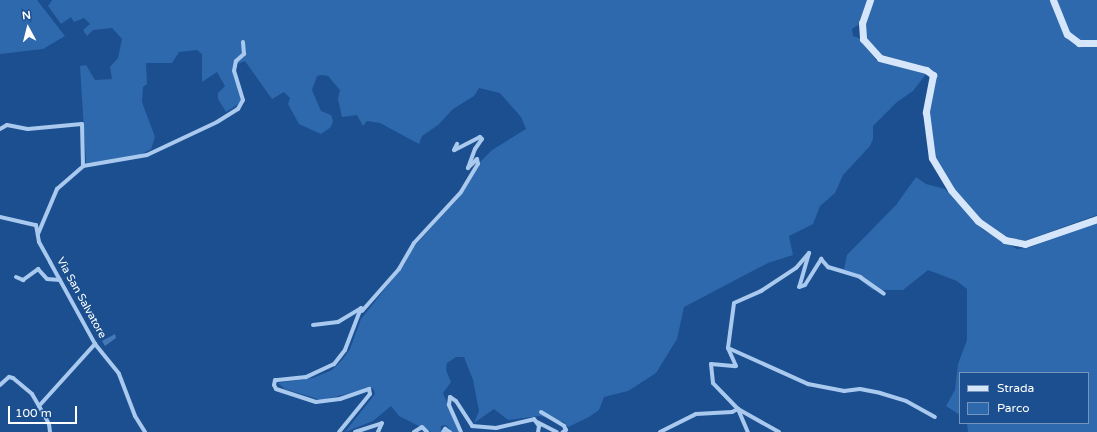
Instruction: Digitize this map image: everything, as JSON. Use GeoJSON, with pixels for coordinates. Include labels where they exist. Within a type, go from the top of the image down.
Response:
{"type":"FeatureCollection","features":[{"type":"Feature","properties":{"kind":"street"},"geometry":{"type":"LineString","coordinates":[[870,0],[861,31],[870,49],[880,58],[926,70],[933,75],[926,112],[932,158],[951,190],[978,221],[1006,240],[1025,244],[1097,219]]}},
{"type":"Feature","properties":{"kind":"street"},"geometry":{"type":"LineString","coordinates":[[1053,0],[1067,34],[1079,43],[1097,43]]}},
{"type":"Feature","properties":{"kind":"street"},"geometry":{"type":"LineString","coordinates":[[38,234],[57,190],[83,166],[147,154],[217,122],[238,109],[243,100],[234,71],[236,61],[244,54],[243,42]]}},
{"type":"Feature","properties":{"kind":"street"},"geometry":{"type":"LineString","coordinates":[[0,129],[7,125],[28,129],[82,124],[83,166]]}},
{"type":"Feature","properties":{"kind":"street"},"geometry":{"type":"LineString","coordinates":[[339,432],[370,394],[369,389],[340,399],[316,402],[276,389],[273,382],[306,377],[334,364],[345,350],[362,311],[399,269],[414,244],[461,192],[478,164],[476,159],[468,168],[475,149],[481,143],[480,137],[454,150],[457,144]]}},
{"type":"Feature","properties":{"kind":"street"},"geometry":{"type":"LineString","coordinates":[[0,217],[33,223],[38,234]]}},
{"type":"Feature","properties":{"kind":"street","name":"Via San Salvatore"},"geometry":{"type":"LineString","coordinates":[[38,234],[60,280],[95,344],[119,374],[135,416],[145,432]]}},
{"type":"Feature","properties":{"kind":"street"},"geometry":{"type":"LineString","coordinates":[[779,432],[738,409],[719,392],[709,369],[712,364],[732,368],[736,366],[728,348],[734,302],[762,291],[791,271],[807,253],[810,257],[798,283],[799,287],[805,285],[821,259],[828,267],[860,277],[884,294]]}},
{"type":"Feature","properties":{"kind":"street"},"geometry":{"type":"LineString","coordinates":[[16,277],[22,280],[37,269],[47,279],[60,280]]}},
{"type":"Feature","properties":{"kind":"street"},"geometry":{"type":"LineString","coordinates":[[313,325],[338,322],[358,309],[362,311]]}},
{"type":"Feature","properties":{"kind":"street"},"geometry":{"type":"LineString","coordinates":[[39,406],[95,344]]}},
{"type":"Feature","properties":{"kind":"street"},"geometry":{"type":"LineString","coordinates":[[728,348],[808,384],[844,391],[860,389],[880,393],[906,401],[935,417]]}},
{"type":"Feature","properties":{"kind":"street"},"geometry":{"type":"LineString","coordinates":[[0,385],[9,377],[13,378],[32,394],[49,424],[50,432]]}},
{"type":"Feature","properties":{"kind":"street"},"geometry":{"type":"LineString","coordinates":[[461,432],[449,404],[450,397],[476,427],[496,428],[527,420],[537,422],[556,432]]}},
{"type":"Feature","properties":{"kind":"street"},"geometry":{"type":"LineString","coordinates":[[660,432],[696,414],[732,412],[738,409]]}},
{"type":"Feature","properties":{"kind":"street"},"geometry":{"type":"LineString","coordinates":[[738,409],[748,432]]}},
{"type":"Feature","properties":{"kind":"street"},"geometry":{"type":"LineString","coordinates":[[541,412],[564,426],[566,430],[563,432]]}},
{"type":"Feature","properties":{"kind":"street"},"geometry":{"type":"LineString","coordinates":[[537,422],[538,432]]}},
{"type":"Feature","properties":{"kind":"street"},"geometry":{"type":"LineString","coordinates":[[355,432],[382,423],[378,432]]}},
{"type":"Feature","properties":{"kind":"street"},"geometry":{"type":"LineString","coordinates":[[414,432],[420,427],[427,432]]}},
{"type":"Feature","properties":{"kind":"street"},"geometry":{"type":"LineString","coordinates":[[443,432],[445,429],[450,432]]}},
{"type":"Feature","properties":{"kind":"green space"},"geometry":{"type":"Polygon","coordinates":[[[0,0],[37,0],[65,36],[43,49],[0,54],[0,0]]]}},
{"type":"Feature","properties":{"kind":"green space"},"geometry":{"type":"Polygon","coordinates":[[[52,0],[867,0],[858,25],[852,29],[853,36],[859,38],[876,60],[926,74],[913,91],[897,102],[873,126],[873,139],[870,146],[843,175],[835,193],[820,206],[813,224],[789,236],[793,255],[768,263],[684,307],[677,339],[656,373],[628,391],[604,397],[599,410],[589,417],[568,427],[564,422],[540,416],[508,420],[494,409],[474,423],[479,411],[473,380],[464,357],[456,357],[447,363],[446,370],[451,382],[443,393],[459,432],[453,432],[446,425],[441,426],[441,432],[431,432],[399,416],[391,406],[373,421],[345,432],[375,394],[373,388],[321,400],[285,389],[278,383],[313,378],[332,370],[342,360],[350,349],[361,319],[404,265],[412,249],[461,195],[478,164],[492,150],[526,129],[521,117],[500,93],[479,88],[474,96],[453,109],[438,125],[422,136],[419,144],[380,123],[367,121],[363,126],[357,115],[342,117],[338,99],[340,90],[328,76],[322,75],[317,76],[312,90],[321,111],[331,115],[333,121],[331,127],[321,134],[299,124],[288,104],[290,98],[284,92],[272,99],[245,61],[234,65],[243,95],[240,103],[226,112],[218,99],[218,93],[225,86],[217,72],[202,82],[202,54],[197,50],[179,52],[172,63],[146,63],[147,84],[143,87],[142,102],[155,137],[151,149],[136,157],[86,163],[80,66],[86,65],[95,80],[112,79],[110,67],[118,58],[122,39],[112,28],[93,30],[87,36],[83,30],[90,24],[84,18],[74,22],[71,17],[61,24],[48,6],[52,0]]]}},
{"type":"Feature","properties":{"kind":"green space"},"geometry":{"type":"Polygon","coordinates":[[[873,0],[1050,0],[1065,36],[1077,46],[1097,47],[1097,215],[1024,241],[1007,237],[980,219],[954,189],[934,157],[929,112],[936,74],[927,67],[882,55],[866,38],[865,24],[873,0]]]}},
{"type":"Feature","properties":{"kind":"green space"},"geometry":{"type":"Polygon","coordinates":[[[1056,0],[1097,0],[1097,40],[1080,41],[1069,32],[1056,0]]]}},
{"type":"Feature","properties":{"kind":"green space"},"geometry":{"type":"Polygon","coordinates":[[[916,177],[926,184],[945,189],[983,230],[1017,249],[1028,248],[1097,221],[1097,432],[968,432],[967,424],[1089,424],[1089,372],[959,372],[959,414],[946,406],[955,390],[958,364],[967,340],[967,289],[957,281],[928,270],[903,290],[873,290],[858,278],[828,269],[831,266],[844,269],[847,255],[896,205],[916,177]]]}},
{"type":"Feature","properties":{"kind":"building"},"geometry":{"type":"Polygon","coordinates":[[[115,334],[116,338],[105,346],[102,341],[115,334]]]}}]}
